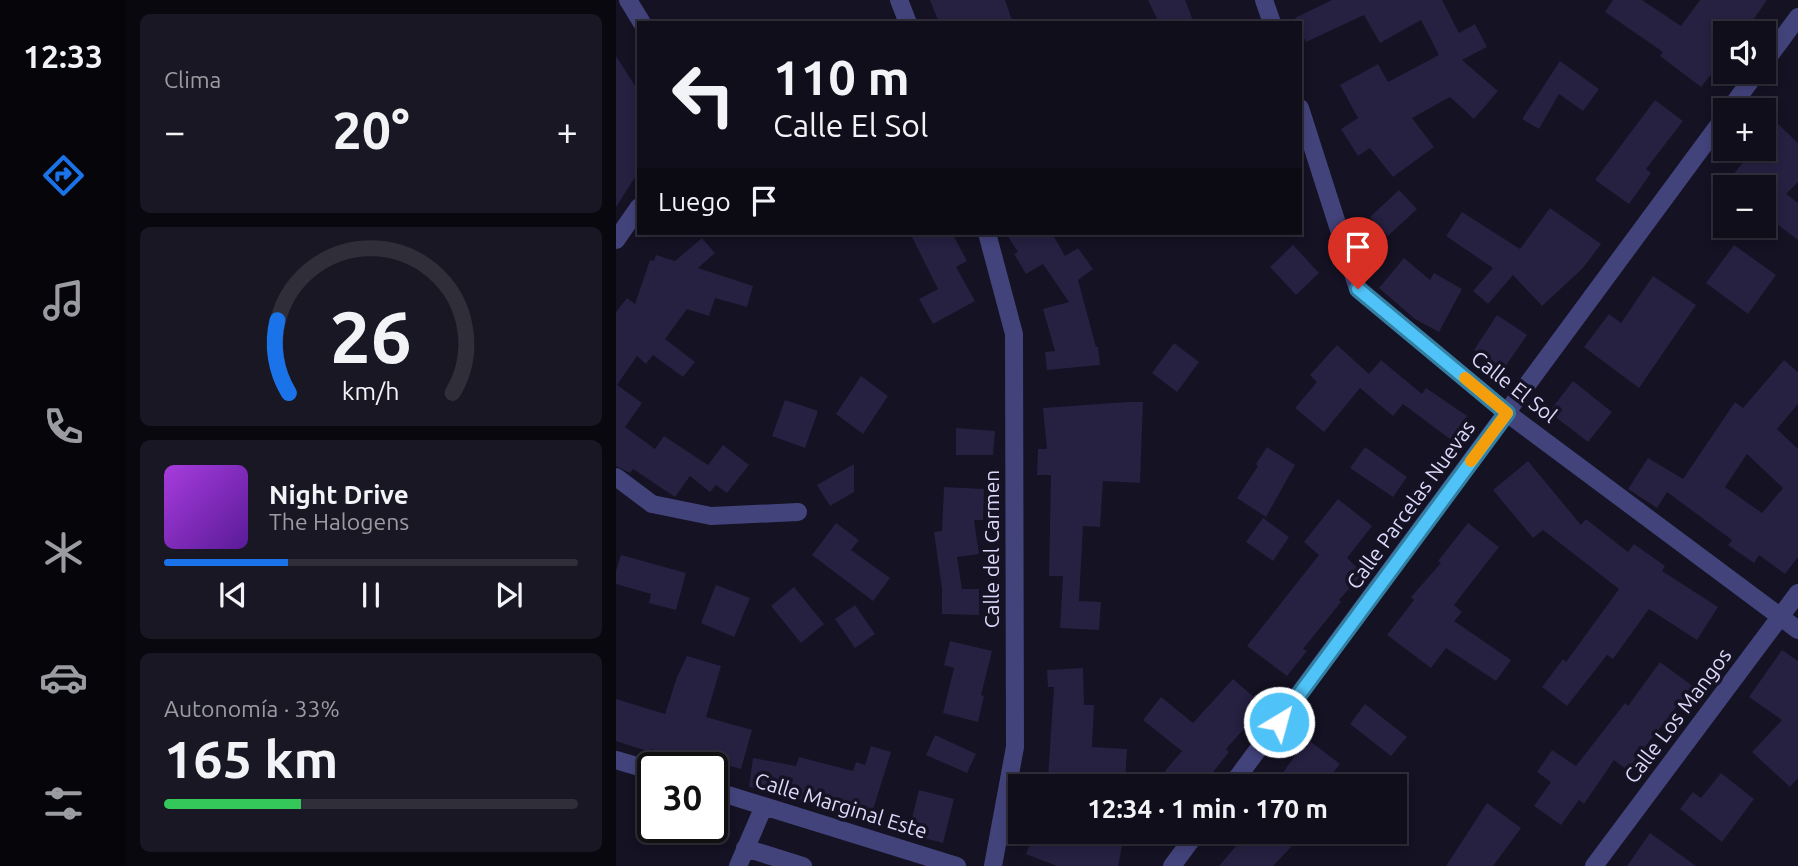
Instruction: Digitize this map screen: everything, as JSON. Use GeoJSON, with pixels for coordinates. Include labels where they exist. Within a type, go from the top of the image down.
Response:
{"type":"FeatureCollection","features":[{"type":"Feature","properties":{"kind":"street"},"geometry":{"type":"LineString","coordinates":[[628,0],[641,21]]}},
{"type":"Feature","properties":{"kind":"street"},"geometry":{"type":"LineString","coordinates":[[899,0],[907,21]]}},
{"type":"Feature","properties":{"kind":"street"},"geometry":{"type":"LineString","coordinates":[[1264,0],[1271,21]]}},
{"type":"Feature","properties":{"kind":"street"},"geometry":{"type":"LineString","coordinates":[[1776,47],[1798,17]]}},
{"type":"Feature","properties":{"kind":"street"},"geometry":{"type":"LineString","coordinates":[[1738,98],[1749,84]]}},
{"type":"Feature","properties":{"kind":"street","name":"Calle El Sol"},"geometry":{"type":"LineString","coordinates":[[1302,114],[1358,289],[1507,413],[1798,630]]}},
{"type":"Feature","properties":{"kind":"street","name":"Calle Parcelas Nuevas"},"geometry":{"type":"LineString","coordinates":[[1240,774],[1713,133]]}},
{"type":"Feature","properties":{"kind":"street"},"geometry":{"type":"LineString","coordinates":[[616,240],[637,210]]}},
{"type":"Feature","properties":{"kind":"street","name":"Calle del Carmen"},"geometry":{"type":"LineString","coordinates":[[988,235],[1014,334],[1016,747],[993,866]]}},
{"type":"Feature","properties":{"kind":"street"},"geometry":{"type":"LineString","coordinates":[[616,477],[652,504],[711,516],[798,512]]}},
{"type":"Feature","properties":{"kind":"street","name":"Calle Los Mangos"},"geometry":{"type":"LineString","coordinates":[[1594,866],[1798,593]]}},
{"type":"Feature","properties":{"kind":"street"},"geometry":{"type":"LineString","coordinates":[[616,760],[637,766]]}},
{"type":"Feature","properties":{"kind":"street","name":"Calle Marginal Este"},"geometry":{"type":"LineString","coordinates":[[728,795],[957,866]]}},
{"type":"Feature","properties":{"kind":"street"},"geometry":{"type":"LineString","coordinates":[[738,866],[764,806]]}},
{"type":"Feature","properties":{"kind":"street"},"geometry":{"type":"LineString","coordinates":[[1172,866],[1188,844]]}},
{"type":"Feature","properties":{"kind":"street"},"geometry":{"type":"LineString","coordinates":[[746,848],[803,866]]}},
{"type":"Feature","properties":{"kind":"building"},"geometry":{"type":"Polygon","coordinates":[[[930,0],[1005,0],[1012,21],[938,21],[930,0]]]}},
{"type":"Feature","properties":{"kind":"building"},"geometry":{"type":"Polygon","coordinates":[[[1148,0],[1185,0],[1193,21],[1158,21],[1148,0]]]}},
{"type":"Feature","properties":{"kind":"building"},"geometry":{"type":"Polygon","coordinates":[[[1332,0],[1442,0],[1459,33],[1475,24],[1487,47],[1462,60],[1498,91],[1474,119],[1450,97],[1412,118],[1434,147],[1393,177],[1370,148],[1358,156],[1341,129],[1358,118],[1340,85],[1378,64],[1388,82],[1439,55],[1421,20],[1380,43],[1364,15],[1306,42],[1302,34],[1302,21],[1296,21],[1295,18],[1332,0]]]}},
{"type":"Feature","properties":{"kind":"building"},"geometry":{"type":"Polygon","coordinates":[[[1613,0],[1642,0],[1681,26],[1700,0],[1767,0],[1752,21],[1713,21],[1713,72],[1701,87],[1660,56],[1663,52],[1605,12],[1613,0]]]}},
{"type":"Feature","properties":{"kind":"building"},"geometry":{"type":"Polygon","coordinates":[[[616,56],[637,89],[637,174],[616,207],[616,56]]]}},
{"type":"Feature","properties":{"kind":"building"},"geometry":{"type":"Polygon","coordinates":[[[1560,61],[1599,89],[1583,111],[1559,94],[1539,129],[1522,119],[1560,61]]]}},
{"type":"Feature","properties":{"kind":"building"},"geometry":{"type":"Polygon","coordinates":[[[1655,100],[1683,121],[1646,169],[1651,173],[1629,204],[1595,180],[1655,100]]]}},
{"type":"Feature","properties":{"kind":"building"},"geometry":{"type":"Polygon","coordinates":[[[1778,124],[1798,143],[1798,182],[1786,194],[1798,203],[1798,240],[1776,223],[1776,175],[1733,175],[1744,161],[1776,161],[1778,124]]]}},
{"type":"Feature","properties":{"kind":"building"},"geometry":{"type":"Polygon","coordinates":[[[1399,190],[1417,209],[1388,236],[1370,217],[1399,190]]]}},
{"type":"Feature","properties":{"kind":"building"},"geometry":{"type":"Polygon","coordinates":[[[1550,208],[1601,244],[1583,268],[1542,306],[1513,275],[1488,304],[1473,291],[1493,268],[1446,236],[1462,212],[1520,249],[1550,208]]]}},
{"type":"Feature","properties":{"kind":"building"},"geometry":{"type":"Polygon","coordinates":[[[911,235],[953,235],[967,261],[956,267],[975,301],[933,324],[919,299],[938,289],[911,235]]]}},
{"type":"Feature","properties":{"kind":"building"},"geometry":{"type":"Polygon","coordinates":[[[1007,235],[1053,235],[1065,256],[1078,248],[1093,269],[1078,280],[1098,347],[1100,365],[1047,370],[1045,352],[1055,351],[1043,309],[1069,302],[1043,264],[1026,274],[1014,254],[1018,252],[1007,235]]]}},
{"type":"Feature","properties":{"kind":"building"},"geometry":{"type":"Polygon","coordinates":[[[702,238],[715,253],[698,268],[753,286],[747,307],[715,298],[709,316],[687,309],[665,339],[695,362],[683,377],[653,355],[646,364],[637,356],[617,385],[642,403],[625,427],[655,449],[664,436],[708,465],[723,445],[749,465],[727,493],[716,485],[710,492],[690,476],[675,497],[633,469],[630,473],[616,466],[616,312],[627,298],[635,304],[650,260],[654,261],[656,255],[675,261],[702,238]]]}},
{"type":"Feature","properties":{"kind":"building"},"geometry":{"type":"Polygon","coordinates":[[[1293,245],[1319,273],[1296,295],[1270,267],[1293,245]]]}},
{"type":"Feature","properties":{"kind":"building"},"geometry":{"type":"Polygon","coordinates":[[[1734,245],[1776,275],[1748,314],[1706,283],[1734,245]]]}},
{"type":"Feature","properties":{"kind":"building"},"geometry":{"type":"Polygon","coordinates":[[[1404,258],[1430,280],[1434,273],[1462,289],[1439,332],[1415,319],[1379,288],[1404,258]]]}},
{"type":"Feature","properties":{"kind":"building"},"geometry":{"type":"Polygon","coordinates":[[[1653,276],[1696,305],[1639,388],[1584,347],[1609,314],[1621,323],[1653,276]]]}},
{"type":"Feature","properties":{"kind":"building"},"geometry":{"type":"Polygon","coordinates":[[[1497,315],[1527,335],[1503,370],[1474,350],[1497,315]]]}},
{"type":"Feature","properties":{"kind":"building"},"geometry":{"type":"Polygon","coordinates":[[[1174,343],[1199,362],[1177,392],[1152,373],[1174,343]]]}},
{"type":"Feature","properties":{"kind":"building"},"geometry":{"type":"Polygon","coordinates":[[[1337,345],[1369,374],[1381,360],[1422,394],[1426,388],[1467,416],[1450,439],[1403,404],[1393,416],[1360,388],[1324,432],[1295,408],[1317,382],[1310,375],[1337,345]]]}},
{"type":"Feature","properties":{"kind":"building"},"geometry":{"type":"Polygon","coordinates":[[[1784,360],[1798,372],[1798,404],[1777,429],[1798,449],[1798,557],[1785,574],[1759,555],[1754,563],[1728,545],[1732,540],[1667,492],[1657,508],[1628,489],[1648,458],[1683,479],[1735,402],[1743,408],[1784,360]],[[1747,454],[1725,487],[1762,513],[1783,488],[1747,454]]]}},
{"type":"Feature","properties":{"kind":"building"},"geometry":{"type":"Polygon","coordinates":[[[861,376],[888,396],[863,434],[836,414],[861,376]]]}},
{"type":"Feature","properties":{"kind":"building"},"geometry":{"type":"Polygon","coordinates":[[[1573,381],[1612,412],[1588,442],[1549,412],[1573,381]]]}},
{"type":"Feature","properties":{"kind":"building"},"geometry":{"type":"Polygon","coordinates":[[[785,400],[818,411],[805,448],[772,436],[785,400]]]}},
{"type":"Feature","properties":{"kind":"building"},"geometry":{"type":"Polygon","coordinates":[[[1143,402],[1140,483],[1103,481],[1100,527],[1083,526],[1079,601],[1101,602],[1099,630],[1060,628],[1063,576],[1049,576],[1051,475],[1037,475],[1038,449],[1047,449],[1043,408],[1143,402]]]}},
{"type":"Feature","properties":{"kind":"building"},"geometry":{"type":"Polygon","coordinates":[[[956,428],[995,431],[993,455],[956,455],[956,428]]]}},
{"type":"Feature","properties":{"kind":"building"},"geometry":{"type":"Polygon","coordinates":[[[1267,447],[1295,465],[1266,517],[1237,498],[1267,447]]]}},
{"type":"Feature","properties":{"kind":"building"},"geometry":{"type":"Polygon","coordinates":[[[1365,447],[1407,477],[1393,497],[1350,468],[1365,447]]]}},
{"type":"Feature","properties":{"kind":"building"},"geometry":{"type":"Polygon","coordinates":[[[1528,461],[1581,525],[1586,519],[1628,552],[1634,544],[1665,566],[1662,571],[1718,607],[1697,640],[1649,609],[1613,659],[1607,655],[1567,706],[1542,687],[1563,659],[1566,662],[1619,589],[1543,530],[1533,538],[1493,490],[1528,461]]]}},
{"type":"Feature","properties":{"kind":"building"},"geometry":{"type":"Polygon","coordinates":[[[854,464],[854,492],[830,506],[817,485],[854,464]]]}},
{"type":"Feature","properties":{"kind":"building"},"geometry":{"type":"Polygon","coordinates":[[[944,487],[984,489],[983,520],[974,520],[979,554],[957,557],[962,589],[979,589],[979,615],[942,614],[942,589],[934,532],[942,531],[944,487]]]}},
{"type":"Feature","properties":{"kind":"building"},"geometry":{"type":"Polygon","coordinates":[[[1338,499],[1372,526],[1347,558],[1363,573],[1339,600],[1341,602],[1303,649],[1307,651],[1287,676],[1247,646],[1319,555],[1304,542],[1338,499]]]}},
{"type":"Feature","properties":{"kind":"building"},"geometry":{"type":"Polygon","coordinates":[[[1263,518],[1289,537],[1273,561],[1246,542],[1263,518]]]}},
{"type":"Feature","properties":{"kind":"building"},"geometry":{"type":"Polygon","coordinates":[[[836,523],[859,540],[851,550],[890,578],[873,601],[812,555],[836,523]]]}},
{"type":"Feature","properties":{"kind":"building"},"geometry":{"type":"Polygon","coordinates":[[[1468,523],[1499,547],[1454,605],[1462,612],[1454,621],[1511,660],[1496,681],[1446,648],[1431,668],[1387,635],[1414,600],[1411,597],[1441,563],[1438,561],[1468,523]]]}},
{"type":"Feature","properties":{"kind":"building"},"geometry":{"type":"Polygon","coordinates":[[[621,555],[686,573],[676,610],[649,603],[651,594],[616,584],[616,571],[621,555]]]}},
{"type":"Feature","properties":{"kind":"building"},"geometry":{"type":"Polygon","coordinates":[[[716,585],[750,598],[734,637],[701,623],[716,585]]]}},
{"type":"Feature","properties":{"kind":"building"},"geometry":{"type":"Polygon","coordinates":[[[794,587],[824,624],[801,643],[771,606],[794,587]]]}},
{"type":"Feature","properties":{"kind":"building"},"geometry":{"type":"Polygon","coordinates":[[[855,605],[875,634],[855,648],[835,619],[855,605]]]}},
{"type":"Feature","properties":{"kind":"building"},"geometry":{"type":"Polygon","coordinates":[[[950,641],[992,651],[981,695],[984,696],[978,722],[943,713],[954,668],[944,665],[950,641]]]}},
{"type":"Feature","properties":{"kind":"building"},"geometry":{"type":"Polygon","coordinates":[[[1782,650],[1798,661],[1798,778],[1790,787],[1752,752],[1782,720],[1749,697],[1782,650]]]}},
{"type":"Feature","properties":{"kind":"building"},"geometry":{"type":"Polygon","coordinates":[[[687,656],[721,666],[706,717],[752,730],[741,769],[728,765],[728,752],[660,752],[651,749],[650,752],[616,741],[616,699],[665,714],[687,656]]]}},
{"type":"Feature","properties":{"kind":"building"},"geometry":{"type":"Polygon","coordinates":[[[1660,662],[1698,690],[1683,710],[1677,706],[1627,770],[1614,760],[1584,804],[1579,800],[1561,825],[1534,806],[1551,782],[1537,772],[1552,750],[1576,766],[1625,703],[1628,706],[1660,662]]]}},
{"type":"Feature","properties":{"kind":"building"},"geometry":{"type":"Polygon","coordinates":[[[1083,668],[1084,705],[1094,705],[1092,747],[1127,749],[1126,774],[1048,774],[1054,687],[1048,687],[1047,670],[1083,668]]]}},
{"type":"Feature","properties":{"kind":"building"},"geometry":{"type":"Polygon","coordinates":[[[1233,679],[1264,706],[1226,749],[1229,752],[1212,774],[1163,774],[1183,752],[1143,720],[1161,697],[1193,723],[1233,679]]]}},
{"type":"Feature","properties":{"kind":"building"},"geometry":{"type":"Polygon","coordinates":[[[1365,704],[1407,737],[1391,756],[1350,724],[1365,704]]]}},
{"type":"Feature","properties":{"kind":"building"},"geometry":{"type":"Polygon","coordinates":[[[935,735],[976,754],[967,773],[926,755],[935,735]]]}},
{"type":"Feature","properties":{"kind":"building"},"geometry":{"type":"Polygon","coordinates":[[[1307,739],[1340,764],[1332,774],[1282,774],[1307,739]]]}},
{"type":"Feature","properties":{"kind":"building"},"geometry":{"type":"Polygon","coordinates":[[[871,746],[891,752],[871,816],[822,800],[821,805],[788,796],[789,794],[749,787],[753,758],[796,766],[799,757],[853,771],[856,762],[865,765],[871,746]]]}},
{"type":"Feature","properties":{"kind":"building"},"geometry":{"type":"Polygon","coordinates":[[[1721,773],[1754,799],[1722,842],[1680,809],[1693,792],[1701,798],[1721,773]]]}},
{"type":"Feature","properties":{"kind":"building"},"geometry":{"type":"Polygon","coordinates":[[[919,790],[954,799],[943,843],[908,834],[919,790]]]}},
{"type":"Feature","properties":{"kind":"building"},"geometry":{"type":"Polygon","coordinates":[[[1487,803],[1521,828],[1493,866],[1446,866],[1487,803]]]}},
{"type":"Feature","properties":{"kind":"building"},"geometry":{"type":"Polygon","coordinates":[[[1650,833],[1696,866],[1627,866],[1650,833]]]}},
{"type":"Feature","properties":{"kind":"building"},"geometry":{"type":"Polygon","coordinates":[[[1030,844],[1122,846],[1118,866],[1057,866],[1026,854],[1030,844]]]}},
{"type":"Feature","properties":{"kind":"building"},"geometry":{"type":"Polygon","coordinates":[[[1238,844],[1294,844],[1273,866],[1219,866],[1238,844]]]}},
{"type":"Feature","properties":{"kind":"slow traffic"},"geometry":{"type":"LineString","coordinates":[[1465,378],[1507,413],[1471,461]]}},
{"type":"Feature","properties":{"kind":"route"},"geometry":{"type":"LineString","coordinates":[[1279,722],[1507,413],[1358,289]]}}]}
